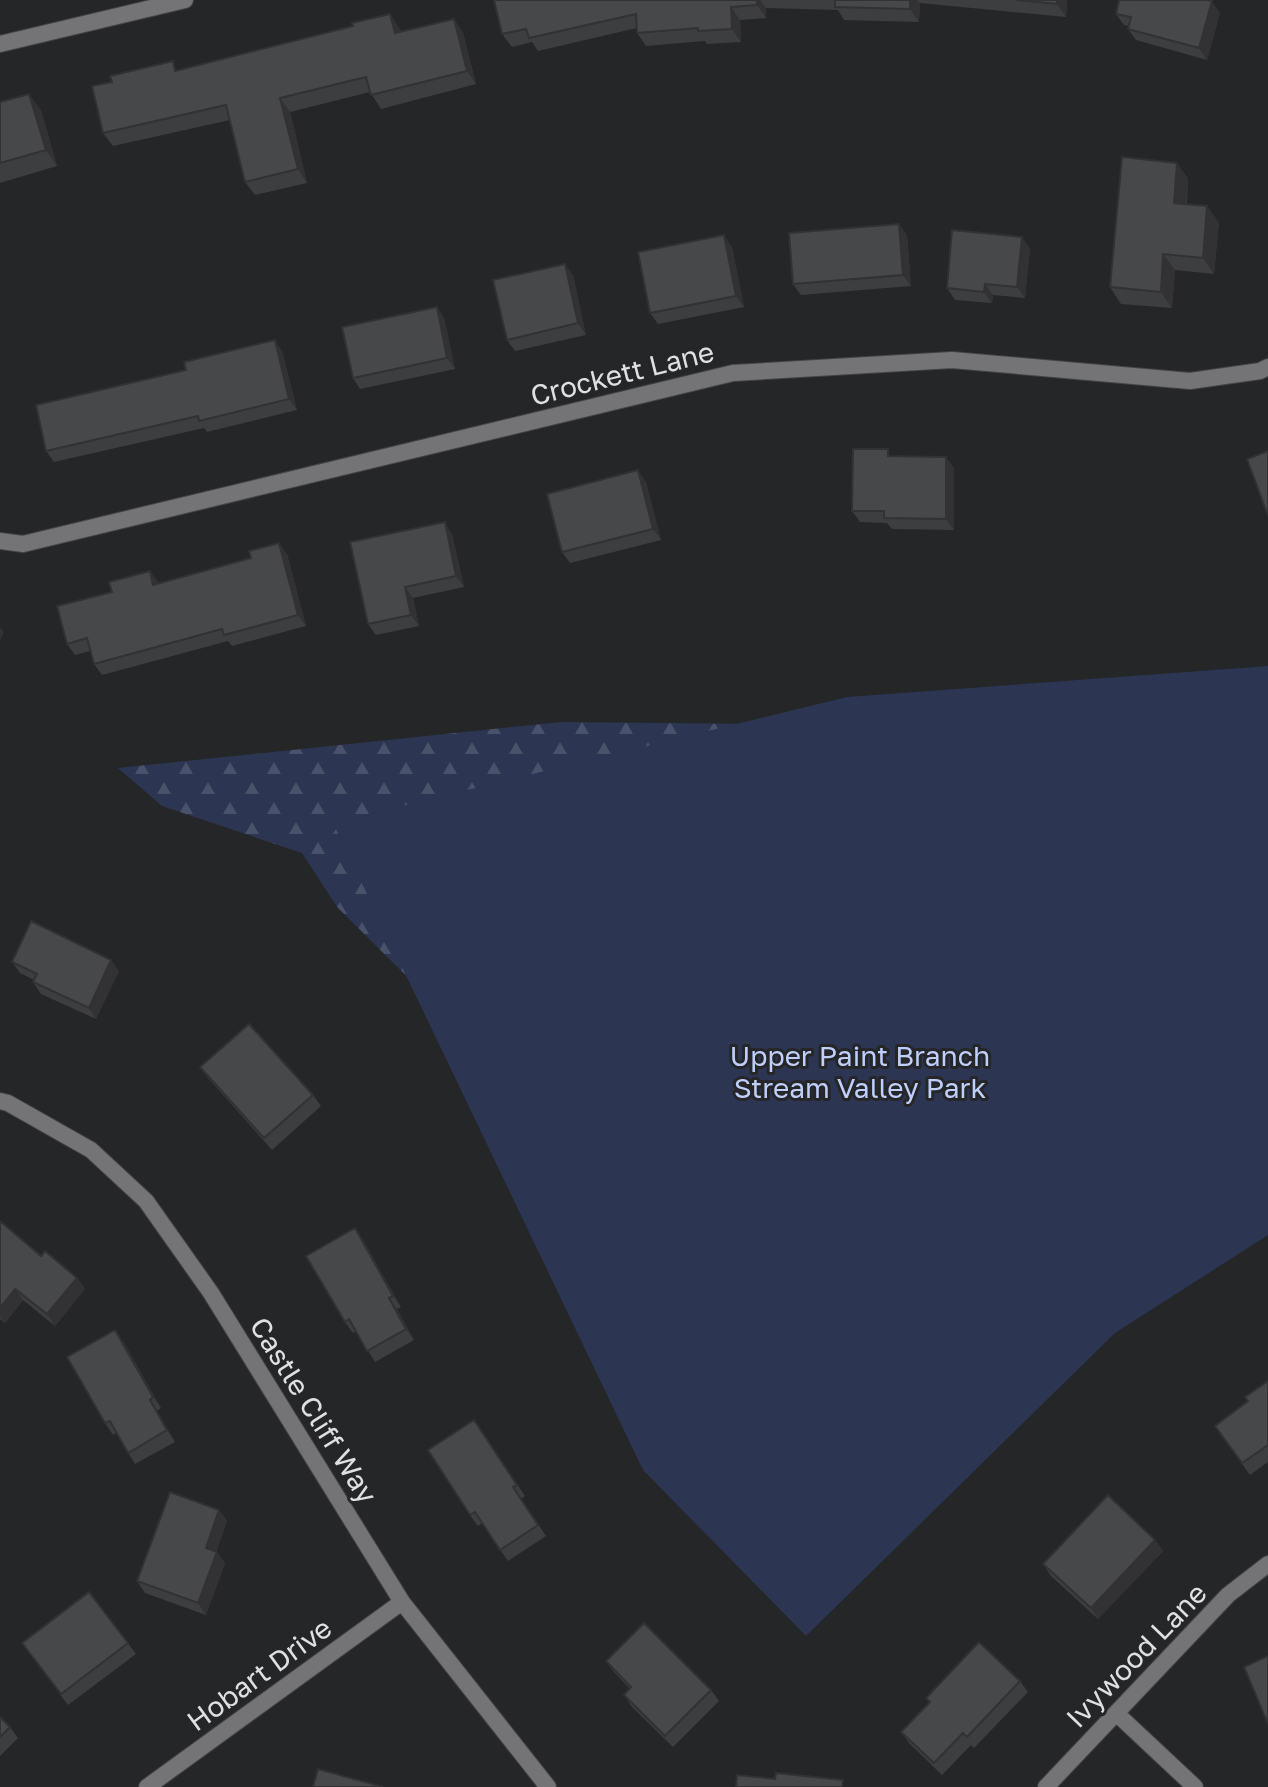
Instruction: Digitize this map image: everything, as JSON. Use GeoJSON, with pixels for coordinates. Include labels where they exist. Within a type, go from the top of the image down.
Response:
{"type":"FeatureCollection","features":[{"type":"Feature","properties":{"kind":"street"},"geometry":{"type":"LineString","coordinates":[[0,44],[185,0]]}},
{"type":"Feature","properties":{"kind":"street","name":"Crockett Lane"},"geometry":{"type":"LineString","coordinates":[[0,541],[23,544],[733,373],[952,360],[1190,381],[1260,371],[1268,367]]}},
{"type":"Feature","properties":{"kind":"street","name":"Castle Cliff Way"},"geometry":{"type":"LineString","coordinates":[[0,1101],[91,1150],[146,1201],[211,1293],[402,1602],[548,1787]]}},
{"type":"Feature","properties":{"kind":"street","name":"Ivywood Lane"},"geometry":{"type":"LineString","coordinates":[[1046,1787],[1228,1595],[1268,1564]]}},
{"type":"Feature","properties":{"kind":"street","name":"Hobart Drive"},"geometry":{"type":"LineString","coordinates":[[147,1787],[402,1602]]}},
{"type":"Feature","properties":{"kind":"street"},"geometry":{"type":"LineString","coordinates":[[1116,1713],[1195,1787]]}},
{"type":"Feature","properties":{"kind":"green space","name":"Upper Paint Branch Stream Valley Park"},"geometry":{"type":"Polygon","coordinates":[[[1268,666],[1268,1235],[1115,1333],[806,1636],[643,1470],[333,823],[847,697],[1268,666]]]}},
{"type":"Feature","properties":{"kind":"green space"},"geometry":{"type":"Polygon","coordinates":[[[561,722],[867,725],[478,1047],[337,907],[302,853],[162,806],[118,768],[561,722]]]}},
{"type":"Feature","properties":{"kind":"building"},"geometry":{"type":"Polygon","coordinates":[[[494,0],[757,0],[757,5],[731,7],[732,29],[698,31],[698,28],[637,33],[636,14],[529,38],[526,29],[502,34],[494,0]]]}},
{"type":"Feature","properties":{"kind":"building"},"geometry":{"type":"Polygon","coordinates":[[[835,0],[910,0],[910,9],[835,7],[835,0]]]}},
{"type":"Feature","properties":{"kind":"building"},"geometry":{"type":"Polygon","coordinates":[[[1016,0],[1057,0],[1057,4],[1016,0]]]}},
{"type":"Feature","properties":{"kind":"building"},"geometry":{"type":"Polygon","coordinates":[[[1119,0],[1212,1],[1199,48],[1128,29],[1131,17],[1116,14],[1119,0]]]}},
{"type":"Feature","properties":{"kind":"building"},"geometry":{"type":"Polygon","coordinates":[[[390,14],[395,33],[454,19],[467,71],[371,95],[366,77],[280,98],[298,169],[245,182],[226,105],[103,133],[92,86],[112,82],[110,76],[173,61],[175,71],[390,14]]]}},
{"type":"Feature","properties":{"kind":"building"},"geometry":{"type":"Polygon","coordinates":[[[29,94],[46,150],[0,163],[0,102],[29,94]]]}},
{"type":"Feature","properties":{"kind":"building"},"geometry":{"type":"Polygon","coordinates":[[[1122,157],[1177,163],[1174,203],[1207,206],[1203,258],[1163,254],[1161,292],[1110,287],[1122,157]]]}},
{"type":"Feature","properties":{"kind":"building"},"geometry":{"type":"Polygon","coordinates":[[[899,224],[903,275],[793,284],[789,233],[899,224]]]}},
{"type":"Feature","properties":{"kind":"building"},"geometry":{"type":"Polygon","coordinates":[[[952,230],[1022,237],[1017,287],[985,284],[984,292],[947,288],[952,230]]]}},
{"type":"Feature","properties":{"kind":"building"},"geometry":{"type":"Polygon","coordinates":[[[724,235],[736,296],[650,313],[638,252],[724,235]]]}},
{"type":"Feature","properties":{"kind":"building"},"geometry":{"type":"Polygon","coordinates":[[[565,264],[578,323],[507,340],[493,280],[565,264]]]}},
{"type":"Feature","properties":{"kind":"building"},"geometry":{"type":"Polygon","coordinates":[[[437,307],[447,358],[353,378],[342,327],[437,307]]]}},
{"type":"Feature","properties":{"kind":"building"},"geometry":{"type":"Polygon","coordinates":[[[275,340],[289,399],[199,421],[198,416],[46,451],[36,405],[186,370],[184,362],[275,340]]]}},
{"type":"Feature","properties":{"kind":"building"},"geometry":{"type":"Polygon","coordinates":[[[853,449],[888,449],[888,456],[946,457],[946,519],[884,518],[884,511],[852,511],[853,449]]]}},
{"type":"Feature","properties":{"kind":"building"},"geometry":{"type":"Polygon","coordinates":[[[1268,451],[1268,516],[1247,459],[1268,451]]]}},
{"type":"Feature","properties":{"kind":"building"},"geometry":{"type":"Polygon","coordinates":[[[638,470],[653,529],[562,552],[547,494],[638,470]]]}},
{"type":"Feature","properties":{"kind":"building"},"geometry":{"type":"Polygon","coordinates":[[[445,522],[456,576],[405,587],[411,615],[368,624],[350,542],[445,522]]]}},
{"type":"Feature","properties":{"kind":"building"},"geometry":{"type":"Polygon","coordinates":[[[279,543],[298,615],[224,635],[222,629],[94,664],[87,638],[67,644],[57,606],[112,592],[109,582],[150,571],[153,585],[251,558],[249,551],[279,543]]]}},
{"type":"Feature","properties":{"kind":"building"},"geometry":{"type":"Polygon","coordinates":[[[31,921],[111,960],[89,1008],[33,982],[37,974],[12,962],[31,921]]]}},
{"type":"Feature","properties":{"kind":"building"},"geometry":{"type":"Polygon","coordinates":[[[249,1024],[313,1095],[264,1138],[200,1067],[249,1024]]]}},
{"type":"Feature","properties":{"kind":"building"},"geometry":{"type":"Polygon","coordinates":[[[0,1221],[41,1256],[45,1251],[77,1278],[47,1314],[15,1289],[0,1308],[0,1221]]]}},
{"type":"Feature","properties":{"kind":"building"},"geometry":{"type":"Polygon","coordinates":[[[355,1228],[393,1296],[389,1298],[406,1329],[367,1351],[349,1319],[345,1322],[306,1256],[355,1228]]]}},
{"type":"Feature","properties":{"kind":"building"},"geometry":{"type":"Polygon","coordinates":[[[115,1330],[153,1397],[150,1400],[167,1430],[128,1453],[110,1421],[105,1423],[67,1357],[115,1330]]]}},
{"type":"Feature","properties":{"kind":"building"},"geometry":{"type":"Polygon","coordinates":[[[1268,1381],[1268,1445],[1242,1463],[1215,1426],[1248,1401],[1245,1397],[1268,1381]]]}},
{"type":"Feature","properties":{"kind":"building"},"geometry":{"type":"Polygon","coordinates":[[[474,1420],[517,1485],[513,1487],[538,1525],[500,1550],[475,1512],[470,1515],[428,1450],[474,1420]]]}},
{"type":"Feature","properties":{"kind":"building"},"geometry":{"type":"Polygon","coordinates":[[[170,1492],[219,1510],[206,1548],[217,1552],[198,1603],[137,1581],[170,1492]]]}},
{"type":"Feature","properties":{"kind":"building"},"geometry":{"type":"Polygon","coordinates":[[[1108,1495],[1155,1540],[1091,1608],[1043,1564],[1108,1495]]]}},
{"type":"Feature","properties":{"kind":"building"},"geometry":{"type":"Polygon","coordinates":[[[89,1592],[128,1643],[61,1694],[22,1643],[89,1592]]]}},
{"type":"Feature","properties":{"kind":"building"},"geometry":{"type":"Polygon","coordinates":[[[644,1623],[711,1690],[665,1736],[624,1695],[631,1687],[606,1661],[644,1623]]]}},
{"type":"Feature","properties":{"kind":"building"},"geometry":{"type":"Polygon","coordinates":[[[979,1642],[1020,1681],[967,1737],[963,1733],[934,1763],[901,1732],[930,1702],[926,1698],[979,1642]]]}},
{"type":"Feature","properties":{"kind":"building"},"geometry":{"type":"Polygon","coordinates":[[[1268,1656],[1268,1724],[1244,1667],[1268,1656]]]}},
{"type":"Feature","properties":{"kind":"building"},"geometry":{"type":"Polygon","coordinates":[[[0,1717],[10,1727],[0,1737],[0,1717]]]}},
{"type":"Feature","properties":{"kind":"building"},"geometry":{"type":"Polygon","coordinates":[[[318,1769],[383,1787],[313,1787],[318,1769]]]}},
{"type":"Feature","properties":{"kind":"building"},"geometry":{"type":"Polygon","coordinates":[[[776,1773],[843,1780],[842,1787],[736,1787],[737,1775],[775,1779],[776,1773]]]}}]}
